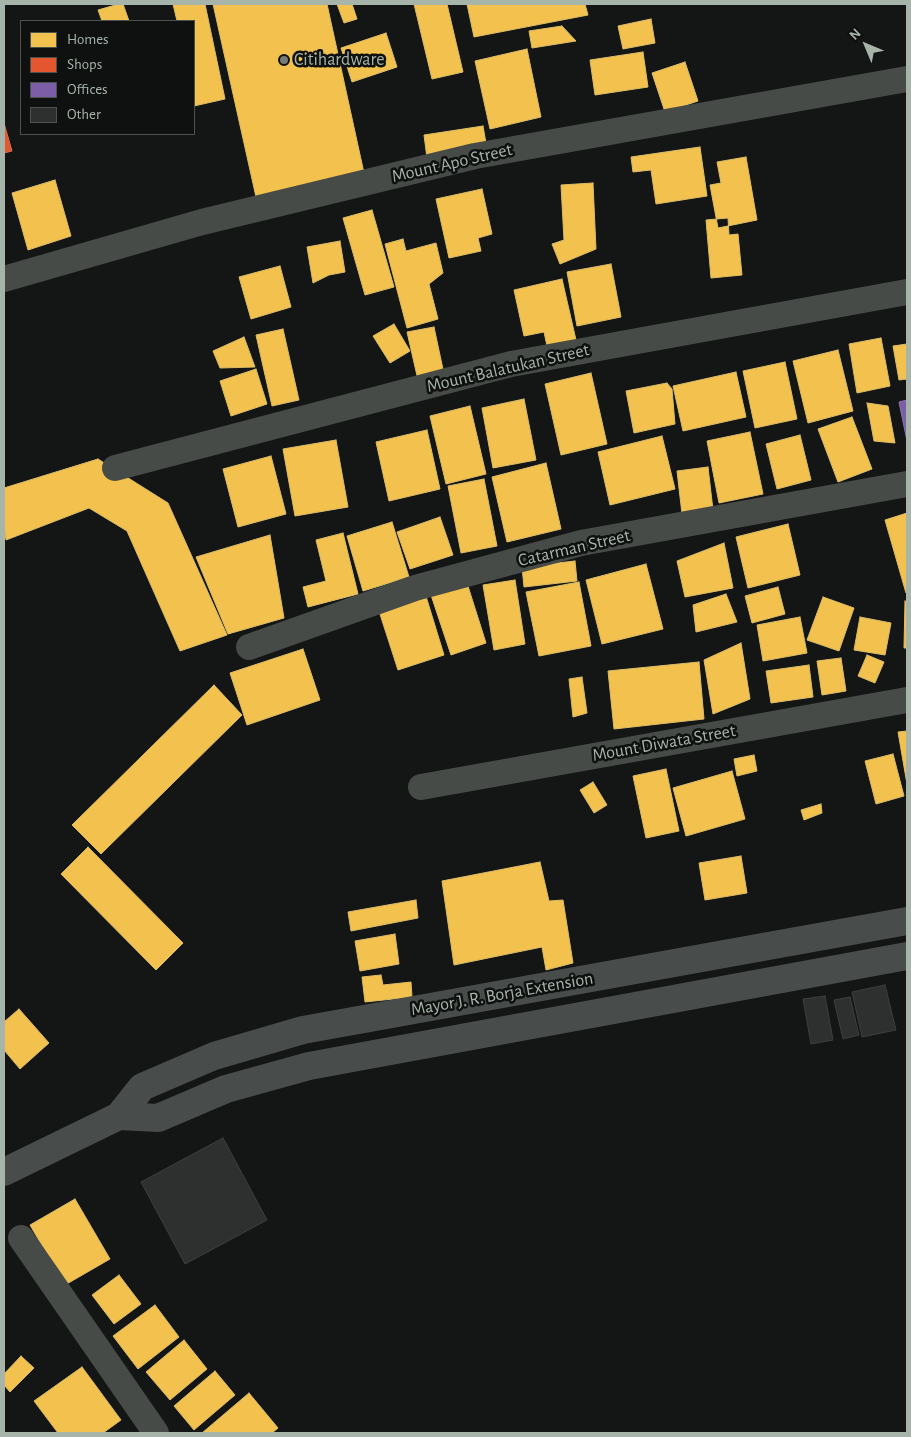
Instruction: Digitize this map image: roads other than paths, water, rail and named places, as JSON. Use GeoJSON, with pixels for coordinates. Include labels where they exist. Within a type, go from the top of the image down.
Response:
{"type":"FeatureCollection","features":[{"type":"Feature","properties":{"kind":"main road","name":"Mayor J. R. Borja Extension"},"geometry":{"type":"LineString","coordinates":[[4,1172],[118,1116],[142,1087],[214,1056],[303,1030],[907,921]]}},
{"type":"Feature","properties":{"kind":"main road"},"geometry":{"type":"LineString","coordinates":[[789,941],[798,976]]}},
{"type":"Feature","properties":{"kind":"main road","name":"Mayor J. R. Borja Extension"},"geometry":{"type":"LineString","coordinates":[[118,1116],[158,1118],[226,1089],[309,1066],[907,956]]}},
{"type":"Feature","properties":{"kind":"main road"},"geometry":{"type":"LineString","coordinates":[[503,994],[510,1028]]}},
{"type":"Feature","properties":{"kind":"street","name":"Mount Apo Street"},"geometry":{"type":"LineString","coordinates":[[4,279],[202,222],[475,156],[907,78]]}},
{"type":"Feature","properties":{"kind":"street","name":"Mount Balatukan Street"},"geometry":{"type":"LineString","coordinates":[[115,468],[511,364],[907,292]]}},
{"type":"Feature","properties":{"kind":"street","name":"Catarman Street"},"geometry":{"type":"LineString","coordinates":[[250,647],[415,588],[581,543],[907,484]]}},
{"type":"Feature","properties":{"kind":"street","name":"Mount Diwata Street"},"geometry":{"type":"LineString","coordinates":[[421,787],[907,700]]}},
{"type":"Feature","properties":{"kind":"street"},"geometry":{"type":"LineString","coordinates":[[21,1238],[156,1433]]}},
{"type":"Feature","properties":{"kind":"place","name":"Citihardware"},"geometry":{"type":"Point","coordinates":[284,60]}}]}
